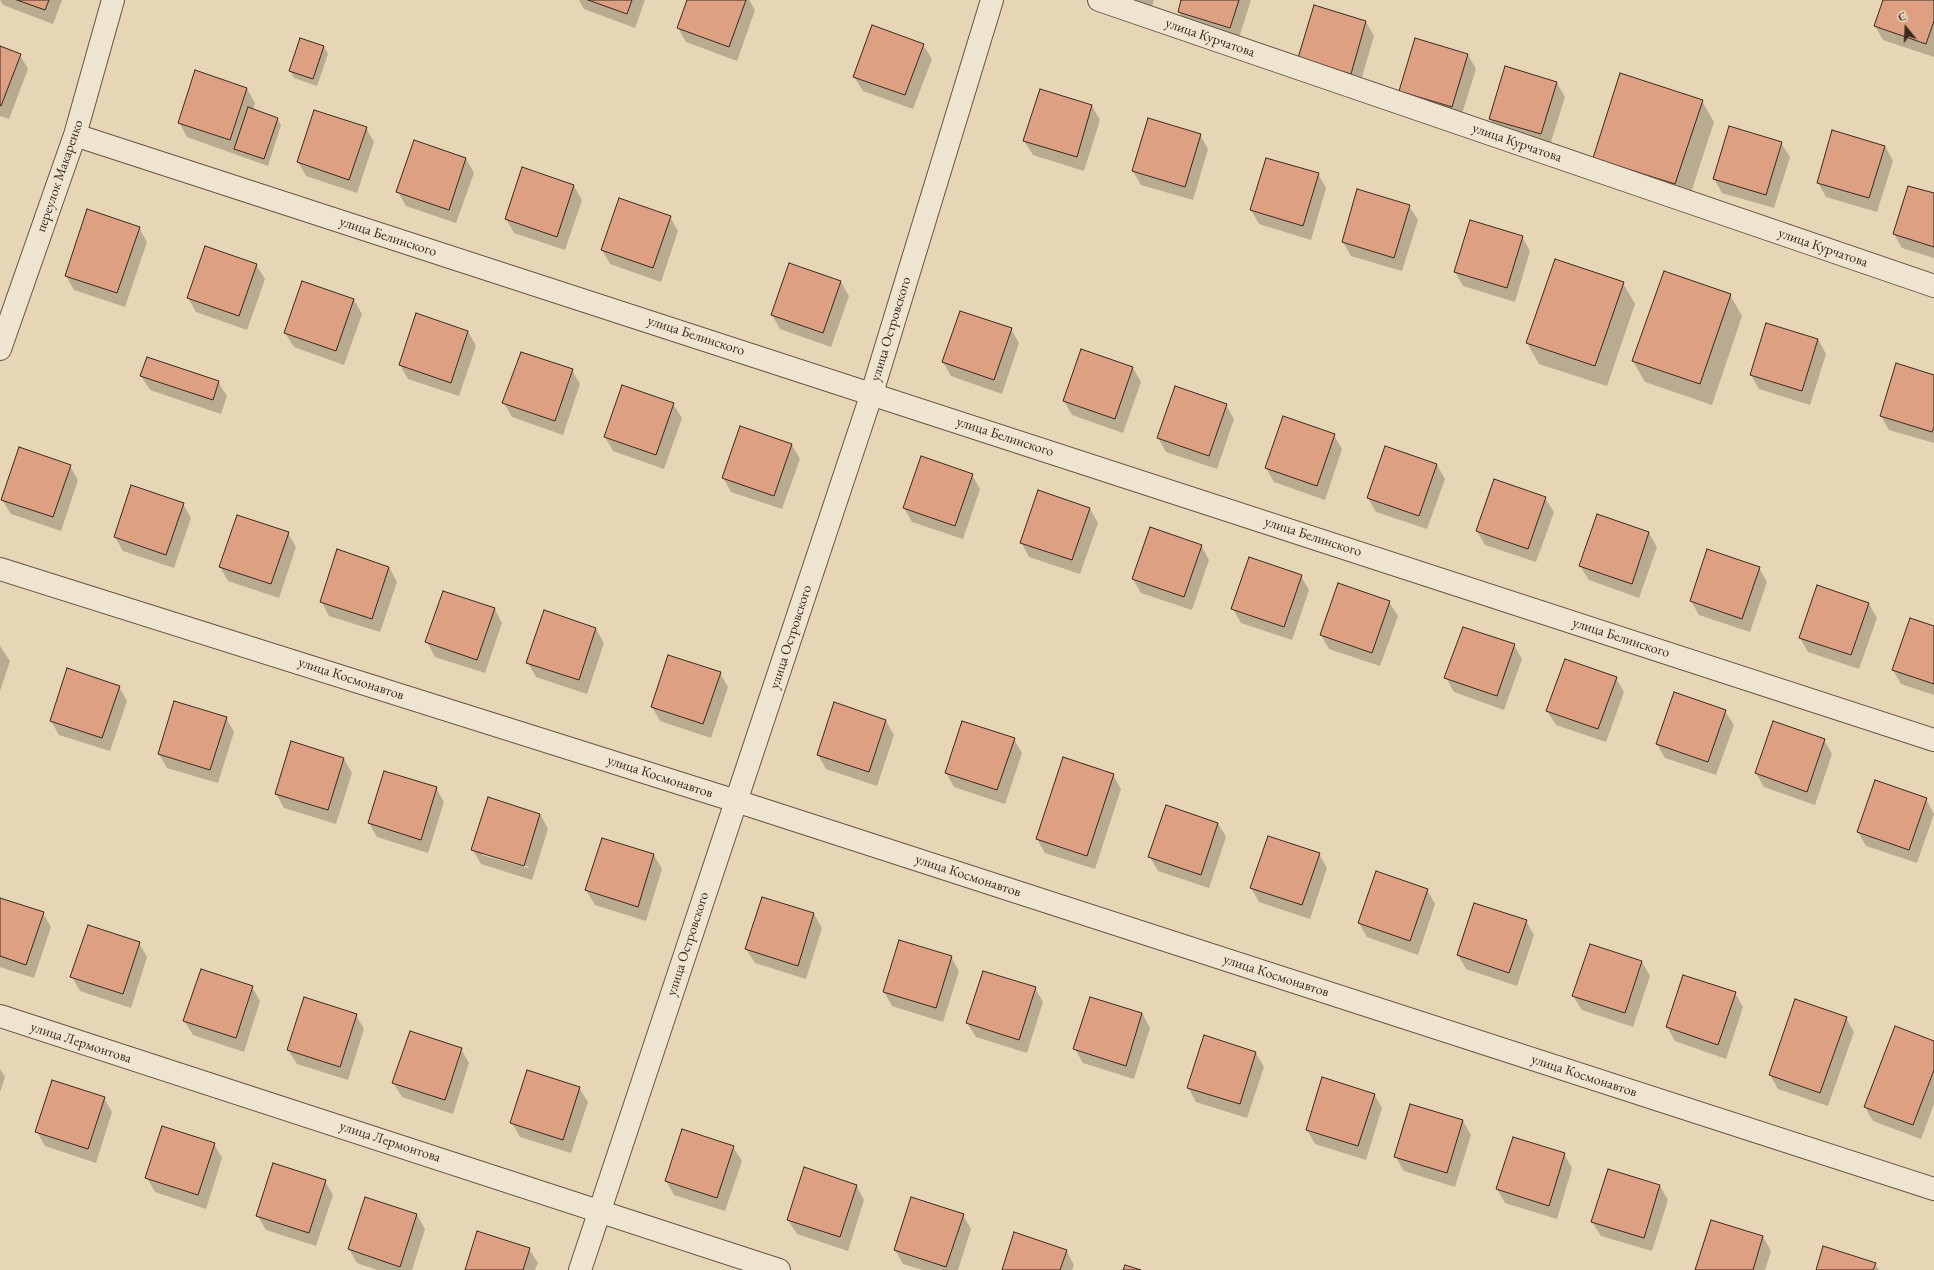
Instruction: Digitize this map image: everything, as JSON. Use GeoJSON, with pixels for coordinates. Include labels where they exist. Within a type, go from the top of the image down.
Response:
{"type":"FeatureCollection","features":[{"type":"Feature","properties":{"kind":"street","name":"переулок Макаренко"},"geometry":{"type":"LineString","coordinates":[[0,349],[74,135],[113,0]]}},
{"type":"Feature","properties":{"kind":"street","name":"улица Островского"},"geometry":{"type":"LineString","coordinates":[[580,1270],[872,393],[992,0]]}},
{"type":"Feature","properties":{"kind":"street","name":"улица Курчатова"},"geometry":{"type":"LineString","coordinates":[[1099,0],[1934,286]]}},
{"type":"Feature","properties":{"kind":"street","name":"улица Белинского"},"geometry":{"type":"LineString","coordinates":[[74,135],[872,393],[1934,740]]}},
{"type":"Feature","properties":{"kind":"street","name":"улица Космонавтов"},"geometry":{"type":"LineString","coordinates":[[0,569],[736,801],[1934,1189]]}},
{"type":"Feature","properties":{"kind":"street","name":"улица Лермонтова"},"geometry":{"type":"LineString","coordinates":[[0,1016],[599,1210],[779,1270]]}},
{"type":"Feature","properties":{"kind":"building"},"geometry":{"type":"Polygon","coordinates":[[[17,0],[49,0],[45,10],[17,0]]]}},
{"type":"Feature","properties":{"kind":"building"},"geometry":{"type":"Polygon","coordinates":[[[588,0],[632,0],[627,14],[588,0]]]}},
{"type":"Feature","properties":{"kind":"building"},"geometry":{"type":"Polygon","coordinates":[[[687,0],[746,0],[729,47],[677,28],[687,0]]]}},
{"type":"Feature","properties":{"kind":"building"},"geometry":{"type":"Polygon","coordinates":[[[1181,0],[1239,0],[1230,28],[1178,12],[1181,0]]]}},
{"type":"Feature","properties":{"kind":"building"},"geometry":{"type":"Polygon","coordinates":[[[1883,0],[1934,0],[1934,21],[1926,44],[1874,26],[1883,0]]]}},
{"type":"Feature","properties":{"kind":"building"},"geometry":{"type":"Polygon","coordinates":[[[1314,5],[1366,21],[1351,74],[1298,58],[1314,5]]]}},
{"type":"Feature","properties":{"kind":"building"},"geometry":{"type":"Polygon","coordinates":[[[872,25],[924,44],[905,95],[853,77],[872,25]]]}},
{"type":"Feature","properties":{"kind":"building"},"geometry":{"type":"Polygon","coordinates":[[[300,38],[324,46],[313,79],[289,71],[300,38]]]}},
{"type":"Feature","properties":{"kind":"building"},"geometry":{"type":"Polygon","coordinates":[[[1415,38],[1468,54],[1452,107],[1399,91],[1415,38]]]}},
{"type":"Feature","properties":{"kind":"building"},"geometry":{"type":"Polygon","coordinates":[[[0,46],[21,54],[1,106],[0,105],[0,46]]]}},
{"type":"Feature","properties":{"kind":"building"},"geometry":{"type":"Polygon","coordinates":[[[1505,66],[1557,82],[1541,134],[1489,119],[1505,66]]]}},
{"type":"Feature","properties":{"kind":"building"},"geometry":{"type":"Polygon","coordinates":[[[195,70],[247,88],[230,140],[178,123],[195,70]]]}},
{"type":"Feature","properties":{"kind":"building"},"geometry":{"type":"Polygon","coordinates":[[[1620,73],[1703,100],[1675,184],[1593,158],[1620,73]]]}},
{"type":"Feature","properties":{"kind":"building"},"geometry":{"type":"Polygon","coordinates":[[[1040,89],[1092,105],[1077,157],[1023,141],[1040,89]]]}},
{"type":"Feature","properties":{"kind":"building"},"geometry":{"type":"Polygon","coordinates":[[[248,107],[278,118],[264,159],[234,149],[248,107]]]}},
{"type":"Feature","properties":{"kind":"building"},"geometry":{"type":"Polygon","coordinates":[[[314,110],[367,127],[349,180],[297,162],[314,110]]]}},
{"type":"Feature","properties":{"kind":"building"},"geometry":{"type":"Polygon","coordinates":[[[1148,118],[1201,134],[1185,187],[1132,171],[1148,118]]]}},
{"type":"Feature","properties":{"kind":"building"},"geometry":{"type":"Polygon","coordinates":[[[1729,126],[1782,142],[1766,195],[1713,179],[1729,126]]]}},
{"type":"Feature","properties":{"kind":"building"},"geometry":{"type":"Polygon","coordinates":[[[1832,130],[1885,146],[1869,198],[1817,183],[1832,130]]]}},
{"type":"Feature","properties":{"kind":"building"},"geometry":{"type":"Polygon","coordinates":[[[414,140],[466,158],[449,210],[396,192],[414,140]]]}},
{"type":"Feature","properties":{"kind":"building"},"geometry":{"type":"Polygon","coordinates":[[[1266,158],[1319,173],[1303,226],[1250,210],[1266,158]]]}},
{"type":"Feature","properties":{"kind":"building"},"geometry":{"type":"Polygon","coordinates":[[[522,167],[574,185],[557,237],[505,219],[522,167]]]}},
{"type":"Feature","properties":{"kind":"building"},"geometry":{"type":"Polygon","coordinates":[[[1908,186],[1934,193],[1934,247],[1893,234],[1908,186]]]}},
{"type":"Feature","properties":{"kind":"building"},"geometry":{"type":"Polygon","coordinates":[[[1357,189],[1410,205],[1394,258],[1342,242],[1357,189]]]}},
{"type":"Feature","properties":{"kind":"building"},"geometry":{"type":"Polygon","coordinates":[[[619,198],[671,216],[653,268],[601,250],[619,198]]]}},
{"type":"Feature","properties":{"kind":"building"},"geometry":{"type":"Polygon","coordinates":[[[87,209],[140,227],[117,293],[65,276],[87,209]]]}},
{"type":"Feature","properties":{"kind":"building"},"geometry":{"type":"Polygon","coordinates":[[[1470,220],[1523,236],[1507,288],[1454,272],[1470,220]]]}},
{"type":"Feature","properties":{"kind":"building"},"geometry":{"type":"Polygon","coordinates":[[[205,246],[257,264],[239,316],[187,298],[205,246]]]}},
{"type":"Feature","properties":{"kind":"building"},"geometry":{"type":"Polygon","coordinates":[[[1555,259],[1624,282],[1595,366],[1526,343],[1555,259]]]}},
{"type":"Feature","properties":{"kind":"building"},"geometry":{"type":"Polygon","coordinates":[[[789,263],[841,281],[823,333],[771,315],[789,263]]]}},
{"type":"Feature","properties":{"kind":"building"},"geometry":{"type":"Polygon","coordinates":[[[1664,271],[1731,294],[1700,384],[1632,361],[1664,271]]]}},
{"type":"Feature","properties":{"kind":"building"},"geometry":{"type":"Polygon","coordinates":[[[302,281],[354,299],[336,351],[284,333],[302,281]]]}},
{"type":"Feature","properties":{"kind":"building"},"geometry":{"type":"Polygon","coordinates":[[[960,311],[1012,328],[994,380],[942,362],[960,311]]]}},
{"type":"Feature","properties":{"kind":"building"},"geometry":{"type":"Polygon","coordinates":[[[416,313],[468,331],[451,383],[399,365],[416,313]]]}},
{"type":"Feature","properties":{"kind":"building"},"geometry":{"type":"Polygon","coordinates":[[[1766,323],[1818,339],[1802,391],[1750,375],[1766,323]]]}},
{"type":"Feature","properties":{"kind":"building"},"geometry":{"type":"Polygon","coordinates":[[[1081,349],[1133,367],[1115,419],[1063,401],[1081,349]]]}},
{"type":"Feature","properties":{"kind":"building"},"geometry":{"type":"Polygon","coordinates":[[[521,352],[573,369],[555,421],[502,403],[521,352]]]}},
{"type":"Feature","properties":{"kind":"building"},"geometry":{"type":"Polygon","coordinates":[[[147,357],[219,381],[213,400],[140,376],[147,357]]]}},
{"type":"Feature","properties":{"kind":"building"},"geometry":{"type":"Polygon","coordinates":[[[1896,363],[1934,375],[1934,427],[1932,432],[1880,416],[1896,363]]]}},
{"type":"Feature","properties":{"kind":"building"},"geometry":{"type":"Polygon","coordinates":[[[622,385],[674,403],[656,455],[604,437],[622,385]]]}},
{"type":"Feature","properties":{"kind":"building"},"geometry":{"type":"Polygon","coordinates":[[[1175,386],[1227,404],[1209,456],[1157,438],[1175,386]]]}},
{"type":"Feature","properties":{"kind":"building"},"geometry":{"type":"Polygon","coordinates":[[[1283,416],[1335,434],[1317,486],[1265,468],[1283,416]]]}},
{"type":"Feature","properties":{"kind":"building"},"geometry":{"type":"Polygon","coordinates":[[[740,426],[792,444],[774,496],[722,478],[740,426]]]}},
{"type":"Feature","properties":{"kind":"building"},"geometry":{"type":"Polygon","coordinates":[[[1385,446],[1437,464],[1419,516],[1367,498],[1385,446]]]}},
{"type":"Feature","properties":{"kind":"building"},"geometry":{"type":"Polygon","coordinates":[[[19,447],[71,465],[53,517],[1,500],[19,447]]]}},
{"type":"Feature","properties":{"kind":"building"},"geometry":{"type":"Polygon","coordinates":[[[921,456],[973,474],[955,526],[903,508],[921,456]]]}},
{"type":"Feature","properties":{"kind":"building"},"geometry":{"type":"Polygon","coordinates":[[[1494,479],[1546,497],[1528,549],[1476,531],[1494,479]]]}},
{"type":"Feature","properties":{"kind":"building"},"geometry":{"type":"Polygon","coordinates":[[[131,485],[184,503],[166,555],[114,537],[131,485]]]}},
{"type":"Feature","properties":{"kind":"building"},"geometry":{"type":"Polygon","coordinates":[[[1038,490],[1090,508],[1072,560],[1020,543],[1038,490]]]}},
{"type":"Feature","properties":{"kind":"building"},"geometry":{"type":"Polygon","coordinates":[[[1597,514],[1649,532],[1632,584],[1579,566],[1597,514]]]}},
{"type":"Feature","properties":{"kind":"building"},"geometry":{"type":"Polygon","coordinates":[[[237,515],[289,532],[271,584],[219,567],[237,515]]]}},
{"type":"Feature","properties":{"kind":"building"},"geometry":{"type":"Polygon","coordinates":[[[1150,527],[1202,545],[1184,597],[1132,579],[1150,527]]]}},
{"type":"Feature","properties":{"kind":"building"},"geometry":{"type":"Polygon","coordinates":[[[337,549],[389,567],[372,619],[320,602],[337,549]]]}},
{"type":"Feature","properties":{"kind":"building"},"geometry":{"type":"Polygon","coordinates":[[[1707,549],[1760,567],[1742,619],[1690,601],[1707,549]]]}},
{"type":"Feature","properties":{"kind":"building"},"geometry":{"type":"Polygon","coordinates":[[[1249,557],[1302,575],[1284,627],[1231,609],[1249,557]]]}},
{"type":"Feature","properties":{"kind":"building"},"geometry":{"type":"Polygon","coordinates":[[[1338,583],[1390,601],[1372,653],[1320,635],[1338,583]]]}},
{"type":"Feature","properties":{"kind":"building"},"geometry":{"type":"Polygon","coordinates":[[[1817,585],[1869,603],[1851,655],[1799,638],[1817,585]]]}},
{"type":"Feature","properties":{"kind":"building"},"geometry":{"type":"Polygon","coordinates":[[[443,591],[495,608],[477,660],[425,642],[443,591]]]}},
{"type":"Feature","properties":{"kind":"building"},"geometry":{"type":"Polygon","coordinates":[[[544,610],[596,628],[579,680],[526,663],[544,610]]]}},
{"type":"Feature","properties":{"kind":"building"},"geometry":{"type":"Polygon","coordinates":[[[1910,618],[1934,626],[1934,684],[1892,670],[1910,618]]]}},
{"type":"Feature","properties":{"kind":"building"},"geometry":{"type":"Polygon","coordinates":[[[1463,627],[1515,644],[1497,696],[1444,678],[1463,627]]]}},
{"type":"Feature","properties":{"kind":"building"},"geometry":{"type":"Polygon","coordinates":[[[668,655],[721,672],[703,724],[651,707],[668,655]]]}},
{"type":"Feature","properties":{"kind":"building"},"geometry":{"type":"Polygon","coordinates":[[[1565,659],[1617,677],[1598,729],[1546,711],[1565,659]]]}},
{"type":"Feature","properties":{"kind":"building"},"geometry":{"type":"Polygon","coordinates":[[[67,668],[120,686],[102,738],[50,721],[67,668]]]}},
{"type":"Feature","properties":{"kind":"building"},"geometry":{"type":"Polygon","coordinates":[[[1674,692],[1726,710],[1708,762],[1656,744],[1674,692]]]}},
{"type":"Feature","properties":{"kind":"building"},"geometry":{"type":"Polygon","coordinates":[[[174,701],[227,717],[210,770],[158,754],[174,701]]]}},
{"type":"Feature","properties":{"kind":"building"},"geometry":{"type":"Polygon","coordinates":[[[834,702],[886,720],[869,772],[817,755],[834,702]]]}},
{"type":"Feature","properties":{"kind":"building"},"geometry":{"type":"Polygon","coordinates":[[[962,721],[1015,738],[997,790],[945,773],[962,721]]]}},
{"type":"Feature","properties":{"kind":"building"},"geometry":{"type":"Polygon","coordinates":[[[1773,721],[1825,739],[1807,792],[1755,773],[1773,721]]]}},
{"type":"Feature","properties":{"kind":"building"},"geometry":{"type":"Polygon","coordinates":[[[291,741],[344,758],[328,810],[275,794],[291,741]]]}},
{"type":"Feature","properties":{"kind":"building"},"geometry":{"type":"Polygon","coordinates":[[[1063,757],[1114,774],[1087,856],[1036,839],[1063,757]]]}},
{"type":"Feature","properties":{"kind":"building"},"geometry":{"type":"Polygon","coordinates":[[[384,771],[437,787],[421,840],[368,823],[384,771]]]}},
{"type":"Feature","properties":{"kind":"building"},"geometry":{"type":"Polygon","coordinates":[[[1875,780],[1927,798],[1909,850],[1857,832],[1875,780]]]}},
{"type":"Feature","properties":{"kind":"building"},"geometry":{"type":"Polygon","coordinates":[[[488,797],[540,814],[524,866],[471,850],[488,797]]]}},
{"type":"Feature","properties":{"kind":"building"},"geometry":{"type":"Polygon","coordinates":[[[1166,805],[1218,823],[1201,875],[1148,857],[1166,805]]]}},
{"type":"Feature","properties":{"kind":"building"},"geometry":{"type":"Polygon","coordinates":[[[1268,836],[1320,853],[1302,905],[1250,888],[1268,836]]]}},
{"type":"Feature","properties":{"kind":"building"},"geometry":{"type":"Polygon","coordinates":[[[602,838],[654,854],[638,907],[585,890],[602,838]]]}},
{"type":"Feature","properties":{"kind":"building"},"geometry":{"type":"Polygon","coordinates":[[[1376,871],[1428,889],[1410,941],[1358,923],[1376,871]]]}},
{"type":"Feature","properties":{"kind":"building"},"geometry":{"type":"Polygon","coordinates":[[[762,897],[814,913],[798,966],[745,949],[762,897]]]}},
{"type":"Feature","properties":{"kind":"building"},"geometry":{"type":"Polygon","coordinates":[[[0,898],[44,912],[26,965],[0,956],[0,898]]]}},
{"type":"Feature","properties":{"kind":"building"},"geometry":{"type":"Polygon","coordinates":[[[1474,903],[1527,920],[1509,973],[1457,955],[1474,903]]]}},
{"type":"Feature","properties":{"kind":"building"},"geometry":{"type":"Polygon","coordinates":[[[88,925],[140,942],[123,994],[70,977],[88,925]]]}},
{"type":"Feature","properties":{"kind":"building"},"geometry":{"type":"Polygon","coordinates":[[[899,940],[952,956],[936,1008],[883,992],[899,940]]]}},
{"type":"Feature","properties":{"kind":"building"},"geometry":{"type":"Polygon","coordinates":[[[1590,944],[1642,961],[1625,1013],[1572,996],[1590,944]]]}},
{"type":"Feature","properties":{"kind":"building"},"geometry":{"type":"Polygon","coordinates":[[[201,969],[253,986],[236,1038],[183,1021],[201,969]]]}},
{"type":"Feature","properties":{"kind":"building"},"geometry":{"type":"Polygon","coordinates":[[[983,971],[1036,987],[1019,1040],[966,1023],[983,971]]]}},
{"type":"Feature","properties":{"kind":"building"},"geometry":{"type":"Polygon","coordinates":[[[1683,975],[1736,992],[1718,1045],[1666,1027],[1683,975]]]}},
{"type":"Feature","properties":{"kind":"building"},"geometry":{"type":"Polygon","coordinates":[[[304,997],[357,1014],[340,1067],[287,1050],[304,997]]]}},
{"type":"Feature","properties":{"kind":"building"},"geometry":{"type":"Polygon","coordinates":[[[1090,997],[1142,1013],[1126,1066],[1073,1049],[1090,997]]]}},
{"type":"Feature","properties":{"kind":"building"},"geometry":{"type":"Polygon","coordinates":[[[1795,999],[1847,1017],[1820,1093],[1769,1075],[1795,999]]]}},
{"type":"Feature","properties":{"kind":"building"},"geometry":{"type":"Polygon","coordinates":[[[1895,1026],[1934,1041],[1934,1070],[1913,1125],[1864,1107],[1895,1026]]]}},
{"type":"Feature","properties":{"kind":"building"},"geometry":{"type":"Polygon","coordinates":[[[410,1031],[462,1048],[445,1100],[392,1083],[410,1031]]]}},
{"type":"Feature","properties":{"kind":"building"},"geometry":{"type":"Polygon","coordinates":[[[1204,1035],[1256,1052],[1240,1104],[1187,1088],[1204,1035]]]}},
{"type":"Feature","properties":{"kind":"building"},"geometry":{"type":"Polygon","coordinates":[[[527,1070],[580,1087],[563,1140],[510,1123],[527,1070]]]}},
{"type":"Feature","properties":{"kind":"building"},"geometry":{"type":"Polygon","coordinates":[[[1322,1077],[1375,1094],[1358,1146],[1306,1130],[1322,1077]]]}},
{"type":"Feature","properties":{"kind":"building"},"geometry":{"type":"Polygon","coordinates":[[[52,1080],[105,1097],[88,1149],[35,1132],[52,1080]]]}},
{"type":"Feature","properties":{"kind":"building"},"geometry":{"type":"Polygon","coordinates":[[[1410,1104],[1463,1120],[1447,1173],[1394,1157],[1410,1104]]]}},
{"type":"Feature","properties":{"kind":"building"},"geometry":{"type":"Polygon","coordinates":[[[162,1126],[215,1143],[198,1195],[145,1178],[162,1126]]]}},
{"type":"Feature","properties":{"kind":"building"},"geometry":{"type":"Polygon","coordinates":[[[682,1129],[734,1146],[717,1198],[665,1181],[682,1129]]]}},
{"type":"Feature","properties":{"kind":"building"},"geometry":{"type":"Polygon","coordinates":[[[1513,1137],[1565,1153],[1549,1206],[1496,1189],[1513,1137]]]}},
{"type":"Feature","properties":{"kind":"building"},"geometry":{"type":"Polygon","coordinates":[[[273,1163],[326,1180],[309,1233],[256,1216],[273,1163]]]}},
{"type":"Feature","properties":{"kind":"building"},"geometry":{"type":"Polygon","coordinates":[[[804,1167],[857,1185],[840,1237],[787,1220],[804,1167]]]}},
{"type":"Feature","properties":{"kind":"building"},"geometry":{"type":"Polygon","coordinates":[[[1608,1169],[1660,1185],[1644,1238],[1591,1222],[1608,1169]]]}},
{"type":"Feature","properties":{"kind":"building"},"geometry":{"type":"Polygon","coordinates":[[[365,1197],[417,1214],[400,1267],[348,1249],[365,1197]]]}},
{"type":"Feature","properties":{"kind":"building"},"geometry":{"type":"Polygon","coordinates":[[[911,1197],[964,1214],[946,1267],[894,1250],[911,1197]]]}},
{"type":"Feature","properties":{"kind":"building"},"geometry":{"type":"Polygon","coordinates":[[[1711,1220],[1763,1236],[1753,1270],[1695,1270],[1711,1220]]]}},
{"type":"Feature","properties":{"kind":"building"},"geometry":{"type":"Polygon","coordinates":[[[477,1231],[530,1248],[523,1270],[465,1270],[477,1231]]]}},
{"type":"Feature","properties":{"kind":"building"},"geometry":{"type":"Polygon","coordinates":[[[1014,1232],[1067,1250],[1060,1270],[1002,1270],[1014,1232]]]}},
{"type":"Feature","properties":{"kind":"building"},"geometry":{"type":"Polygon","coordinates":[[[1823,1246],[1876,1263],[1873,1270],[1816,1270],[1823,1246]]]}},
{"type":"Feature","properties":{"kind":"building"},"geometry":{"type":"Polygon","coordinates":[[[1125,1265],[1141,1270],[1123,1270],[1125,1265]]]}}]}
